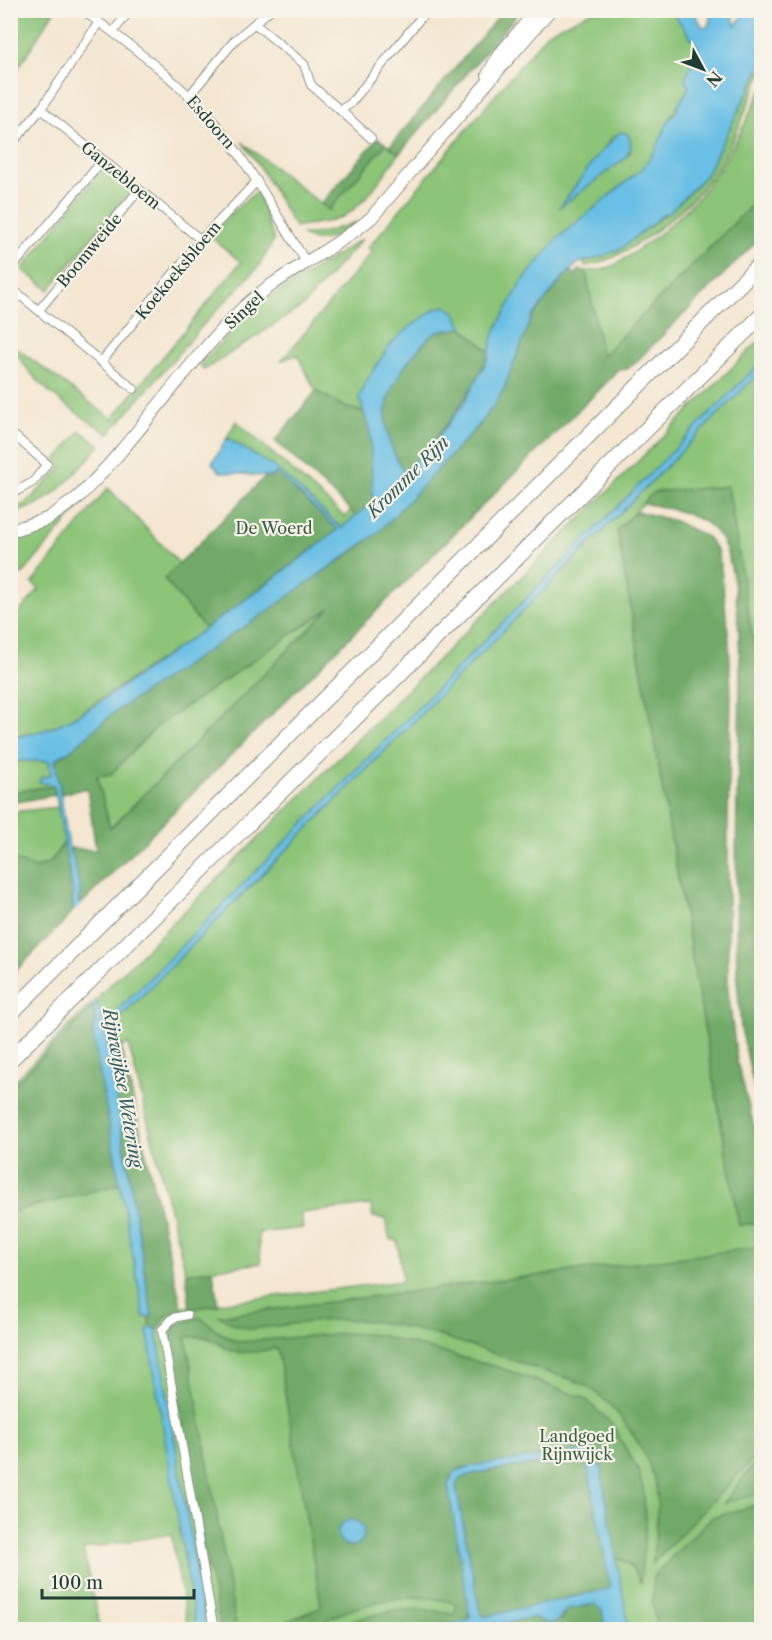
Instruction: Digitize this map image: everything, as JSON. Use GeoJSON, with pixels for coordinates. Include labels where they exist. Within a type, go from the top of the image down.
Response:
{"type":"FeatureCollection","features":[{"type":"Feature","properties":{"kind":"highway"},"geometry":{"type":"LineString","coordinates":[[10,1014],[762,262]]}},
{"type":"Feature","properties":{"kind":"highway"},"geometry":{"type":"LineString","coordinates":[[10,1060],[762,315]]}},
{"type":"Feature","properties":{"kind":"street","name":"Esdoorn"},"geometry":{"type":"LineString","coordinates":[[82,10],[113,32],[189,96],[214,122],[256,181],[307,263]]}},
{"type":"Feature","properties":{"kind":"street"},"geometry":{"type":"LineString","coordinates":[[113,32],[130,10]]}},
{"type":"Feature","properties":{"kind":"street"},"geometry":{"type":"LineString","coordinates":[[189,96],[235,40],[270,10]]}},
{"type":"Feature","properties":{"kind":"street"},"geometry":{"type":"LineString","coordinates":[[340,110],[350,104],[427,10]]}},
{"type":"Feature","properties":{"kind":"street","name":"Singel"},"geometry":{"type":"LineString","coordinates":[[481,89],[499,55],[537,10]]}},
{"type":"Feature","properties":{"kind":"street","name":"Singel"},"geometry":{"type":"LineString","coordinates":[[10,531],[47,519],[76,499],[234,317],[268,288],[352,234],[379,210],[481,89],[508,62],[550,10]]}},
{"type":"Feature","properties":{"kind":"street"},"geometry":{"type":"LineString","coordinates":[[10,146],[41,109],[99,22]]}},
{"type":"Feature","properties":{"kind":"street"},"geometry":{"type":"LineString","coordinates":[[255,24],[304,64],[311,85],[370,138]]}},
{"type":"Feature","properties":{"kind":"street","name":"Ganzebloem"},"geometry":{"type":"LineString","coordinates":[[41,109],[201,240]]}},
{"type":"Feature","properties":{"kind":"street"},"geometry":{"type":"LineString","coordinates":[[10,270],[103,160]]}},
{"type":"Feature","properties":{"kind":"street","name":"Koekoeksbloem"},"geometry":{"type":"LineString","coordinates":[[102,361],[201,240],[256,181]]}},
{"type":"Feature","properties":{"kind":"street","name":"Boomweide"},"geometry":{"type":"LineString","coordinates":[[39,310],[139,190]]}},
{"type":"Feature","properties":{"kind":"street"},"geometry":{"type":"LineString","coordinates":[[10,287],[134,389]]}},
{"type":"Feature","properties":{"kind":"street"},"geometry":{"type":"LineString","coordinates":[[10,432],[47,464],[33,482],[10,495]]}},
{"type":"Feature","properties":{"kind":"street"},"geometry":{"type":"LineString","coordinates":[[188,1315],[173,1318],[162,1330],[214,1629]]}},
{"type":"Feature","properties":{"kind":"green space"},"geometry":{"type":"Polygon","coordinates":[[[21,11],[54,11],[11,80],[11,18],[21,11]]]}},
{"type":"Feature","properties":{"kind":"green space"},"geometry":{"type":"Polygon","coordinates":[[[503,11],[520,11],[399,154],[390,146],[503,11]]]}},
{"type":"Feature","properties":{"kind":"green space"},"geometry":{"type":"Polygon","coordinates":[[[593,11],[671,11],[699,48],[685,78],[689,87],[669,120],[655,151],[643,168],[558,238],[494,333],[490,352],[462,327],[454,312],[424,317],[402,333],[359,397],[364,412],[345,407],[316,391],[297,355],[282,360],[372,252],[368,248],[548,32],[593,11]],[[613,136],[561,206],[623,160],[631,151],[613,136]]]}},
{"type":"Feature","properties":{"kind":"green space"},"geometry":{"type":"Polygon","coordinates":[[[761,66],[761,75],[733,138],[720,163],[702,188],[673,217],[637,244],[601,262],[585,266],[583,262],[616,249],[650,227],[681,201],[706,175],[761,66]]]}},
{"type":"Feature","properties":{"kind":"green space"},"geometry":{"type":"Polygon","coordinates":[[[761,90],[761,196],[601,357],[586,271],[602,270],[621,261],[683,213],[713,178],[737,139],[761,90]]]}},
{"type":"Feature","properties":{"kind":"green space"},"geometry":{"type":"Polygon","coordinates":[[[378,138],[386,144],[329,210],[321,204],[378,138]]]}},
{"type":"Feature","properties":{"kind":"green space"},"geometry":{"type":"Polygon","coordinates":[[[242,142],[329,210],[386,144],[399,154],[374,188],[351,211],[331,221],[295,227],[257,162],[242,142]]]}},
{"type":"Feature","properties":{"kind":"green space"},"geometry":{"type":"Polygon","coordinates":[[[104,166],[133,188],[49,290],[22,269],[104,166]]]}},
{"type":"Feature","properties":{"kind":"green space"},"geometry":{"type":"Polygon","coordinates":[[[257,191],[274,240],[259,266],[202,326],[109,434],[54,396],[20,359],[11,344],[112,419],[241,262],[211,237],[229,215],[257,191]]]}},
{"type":"Feature","properties":{"kind":"green space"},"geometry":{"type":"Polygon","coordinates":[[[761,196],[761,237],[638,360],[627,369],[615,371],[613,376],[79,906],[81,893],[70,848],[96,850],[87,788],[61,794],[55,760],[72,749],[113,713],[362,546],[479,426],[503,390],[532,317],[570,270],[575,275],[579,270],[586,271],[602,356],[761,196]],[[330,608],[156,727],[111,774],[97,776],[111,828],[330,608]]]}},
{"type":"Feature","properties":{"kind":"green space"},"geometry":{"type":"Polygon","coordinates":[[[357,222],[337,235],[323,240],[309,239],[302,235],[323,233],[357,222]]]}},
{"type":"Feature","properties":{"kind":"green space"},"geometry":{"type":"Polygon","coordinates":[[[362,239],[303,306],[204,370],[200,365],[249,312],[362,239]]]}},
{"type":"Feature","properties":{"kind":"green space"},"geometry":{"type":"Polygon","coordinates":[[[462,327],[490,352],[453,416],[404,472],[389,441],[386,427],[388,399],[393,385],[401,371],[431,336],[442,330],[462,327]]]}},
{"type":"Feature","properties":{"kind":"green space","name":"Landgoed Rijnwijck"},"geometry":{"type":"Polygon","coordinates":[[[761,339],[761,362],[122,1016],[761,371],[761,698],[728,487],[654,492],[617,530],[739,1225],[761,1223],[761,1629],[188,1629],[171,1534],[83,1549],[100,1629],[11,1629],[10,1210],[121,1184],[143,1312],[403,1281],[397,1240],[390,1240],[385,1219],[373,1217],[371,1205],[301,1213],[303,1228],[258,1233],[261,1263],[186,1273],[128,1043],[121,1048],[111,1024],[105,1028],[96,999],[761,339]]]}},
{"type":"Feature","properties":{"kind":"green space"},"geometry":{"type":"Polygon","coordinates":[[[316,391],[345,407],[364,412],[370,431],[374,502],[357,516],[275,441],[316,391]]]}},
{"type":"Feature","properties":{"kind":"green space"},"geometry":{"type":"Polygon","coordinates":[[[236,421],[345,517],[351,510],[357,516],[341,528],[277,469],[227,438],[236,421]]]}},
{"type":"Feature","properties":{"kind":"green space"},"geometry":{"type":"Polygon","coordinates":[[[80,431],[100,445],[72,477],[50,496],[25,510],[11,513],[11,509],[25,504],[62,467],[55,461],[80,431]]]}},
{"type":"Feature","properties":{"kind":"green space"},"geometry":{"type":"Polygon","coordinates":[[[275,470],[205,629],[68,721],[38,733],[11,737],[11,622],[39,589],[32,583],[108,488],[180,564],[275,470]]]}},
{"type":"Feature","properties":{"kind":"green space","name":"De Woerd"},"geometry":{"type":"Polygon","coordinates":[[[275,472],[338,530],[205,629],[164,579],[266,476],[272,477],[275,472]]]}},
{"type":"Feature","properties":{"kind":"green space"},"geometry":{"type":"Polygon","coordinates":[[[728,486],[762,698],[761,1119],[741,1028],[737,980],[736,844],[740,660],[734,584],[727,554],[717,533],[710,526],[682,512],[642,503],[654,492],[728,486]]]}},
{"type":"Feature","properties":{"kind":"green space"},"geometry":{"type":"Polygon","coordinates":[[[89,496],[22,575],[11,565],[11,540],[41,534],[56,526],[89,496]]]}},
{"type":"Feature","properties":{"kind":"green space"},"geometry":{"type":"Polygon","coordinates":[[[637,511],[675,521],[707,537],[717,550],[721,568],[729,641],[731,695],[728,990],[737,1061],[761,1153],[761,1223],[739,1225],[617,530],[637,511]]]}},
{"type":"Feature","properties":{"kind":"green space"},"geometry":{"type":"Polygon","coordinates":[[[334,605],[110,828],[97,776],[111,774],[156,727],[334,605]]]}},
{"type":"Feature","properties":{"kind":"green space"},"geometry":{"type":"Polygon","coordinates":[[[10,761],[49,761],[51,775],[41,778],[54,786],[11,792],[10,761]]]}},
{"type":"Feature","properties":{"kind":"green space"},"geometry":{"type":"Polygon","coordinates":[[[54,786],[56,795],[11,803],[10,792],[54,786]]]}},
{"type":"Feature","properties":{"kind":"green space"},"geometry":{"type":"Polygon","coordinates":[[[58,807],[65,841],[50,862],[36,868],[11,859],[11,812],[58,807]]]}},
{"type":"Feature","properties":{"kind":"green space"},"geometry":{"type":"Polygon","coordinates":[[[65,841],[73,912],[11,976],[11,927],[16,921],[11,896],[11,859],[36,868],[51,862],[65,841]]]}},
{"type":"Feature","properties":{"kind":"green space"},"geometry":{"type":"Polygon","coordinates":[[[93,1002],[93,1007],[11,1089],[11,1084],[93,1002]]]}},
{"type":"Feature","properties":{"kind":"green space"},"geometry":{"type":"Polygon","coordinates":[[[93,1007],[96,1022],[92,1030],[121,1184],[11,1212],[10,1089],[93,1007]]]}},
{"type":"Feature","properties":{"kind":"green space"},"geometry":{"type":"Polygon","coordinates":[[[111,1023],[119,1038],[182,1309],[164,1317],[156,1332],[156,1327],[151,1329],[149,1318],[152,1316],[105,1028],[111,1023]]]}},
{"type":"Feature","properties":{"kind":"green space"},"geometry":{"type":"Polygon","coordinates":[[[761,1247],[761,1441],[752,1460],[653,1563],[657,1490],[651,1469],[639,1444],[623,1420],[604,1399],[588,1387],[471,1346],[404,1327],[346,1320],[250,1329],[235,1325],[219,1316],[761,1247]]]}},
{"type":"Feature","properties":{"kind":"green space"},"geometry":{"type":"Polygon","coordinates":[[[213,1270],[218,1305],[190,1309],[186,1273],[213,1270]]]}},
{"type":"Feature","properties":{"kind":"green space","name":"Landgoed Rijnwijck"},"geometry":{"type":"Polygon","coordinates":[[[200,1317],[219,1332],[239,1342],[345,1333],[379,1335],[501,1368],[584,1398],[611,1423],[638,1469],[643,1488],[646,1522],[640,1583],[631,1567],[616,1558],[599,1459],[588,1450],[460,1468],[450,1477],[448,1485],[470,1610],[467,1621],[427,1629],[334,1629],[365,1617],[394,1611],[424,1610],[455,1615],[456,1604],[410,1597],[365,1605],[310,1628],[278,1629],[276,1626],[319,1608],[321,1605],[278,1352],[275,1348],[236,1352],[204,1337],[186,1337],[236,1626],[239,1629],[221,1629],[194,1496],[169,1339],[176,1325],[200,1317]]]}},
{"type":"Feature","properties":{"kind":"green space"},"geometry":{"type":"Polygon","coordinates":[[[761,1455],[761,1493],[724,1503],[761,1455]]]}},
{"type":"Feature","properties":{"kind":"green space"},"geometry":{"type":"Polygon","coordinates":[[[582,1460],[587,1465],[590,1479],[610,1585],[608,1589],[483,1617],[479,1608],[456,1487],[458,1481],[481,1473],[582,1460]]]}},
{"type":"Feature","properties":{"kind":"green space"},"geometry":{"type":"Polygon","coordinates":[[[761,1504],[761,1629],[658,1629],[652,1602],[654,1575],[712,1517],[761,1504]]]}},
{"type":"Feature","properties":{"kind":"green space"},"geometry":{"type":"Polygon","coordinates":[[[595,1604],[602,1610],[605,1629],[477,1630],[534,1617],[561,1620],[568,1609],[595,1604]]]}},
{"type":"Feature","properties":{"kind":"water","name":"Kromme Rijn"},"geometry":{"type":"Polygon","coordinates":[[[671,11],[693,11],[703,27],[707,27],[710,11],[732,11],[735,26],[746,11],[761,11],[761,66],[706,175],[669,213],[664,214],[622,248],[578,263],[561,280],[532,317],[503,390],[495,404],[478,426],[379,532],[265,613],[113,713],[72,749],[55,760],[70,853],[81,894],[78,898],[96,999],[105,1028],[152,1317],[144,1317],[92,1030],[96,1022],[78,918],[73,910],[73,892],[54,785],[39,782],[41,778],[51,775],[49,761],[11,761],[10,737],[51,728],[88,710],[225,614],[338,530],[276,472],[272,477],[220,472],[212,463],[227,438],[277,469],[341,528],[373,502],[370,431],[359,397],[365,383],[389,346],[402,333],[435,309],[446,306],[455,312],[462,327],[439,331],[421,346],[393,385],[386,413],[389,441],[404,472],[439,436],[464,403],[488,358],[494,333],[521,283],[558,238],[643,168],[655,151],[669,120],[678,110],[689,87],[685,78],[699,48],[671,11]]]}},
{"type":"Feature","properties":{"kind":"water"},"geometry":{"type":"Polygon","coordinates":[[[620,132],[628,134],[630,142],[626,157],[559,208],[598,155],[620,132]]]}},
{"type":"Feature","properties":{"kind":"water"},"geometry":{"type":"Polygon","coordinates":[[[761,362],[761,371],[121,1017],[118,1010],[761,362]]]}},
{"type":"Feature","properties":{"kind":"water"},"geometry":{"type":"Polygon","coordinates":[[[156,1327],[206,1629],[196,1629],[147,1329],[156,1327]]]}},
{"type":"Feature","properties":{"kind":"water"},"geometry":{"type":"Polygon","coordinates":[[[588,1450],[599,1459],[629,1629],[605,1629],[602,1610],[595,1604],[568,1609],[555,1623],[544,1623],[534,1617],[477,1629],[427,1629],[467,1621],[470,1617],[448,1485],[454,1472],[471,1466],[588,1450]],[[582,1460],[518,1466],[468,1475],[458,1481],[456,1487],[479,1608],[483,1617],[608,1589],[610,1585],[587,1465],[582,1460]]]}},
{"type":"Feature","properties":{"kind":"water"},"geometry":{"type":"Polygon","coordinates":[[[351,1520],[360,1524],[364,1533],[360,1542],[351,1546],[342,1542],[338,1533],[342,1524],[351,1520]]]}},
{"type":"Feature","properties":{"kind":"pier"},"geometry":{"type":"Polygon","coordinates":[[[82,903],[99,997],[90,1005],[75,919],[71,914],[82,903]]]}},
{"type":"Feature","properties":{"kind":"water label","name":"Rijnwijkse Wetering"},"geometry":{"type":"Point","coordinates":[123,1088]}}]}
